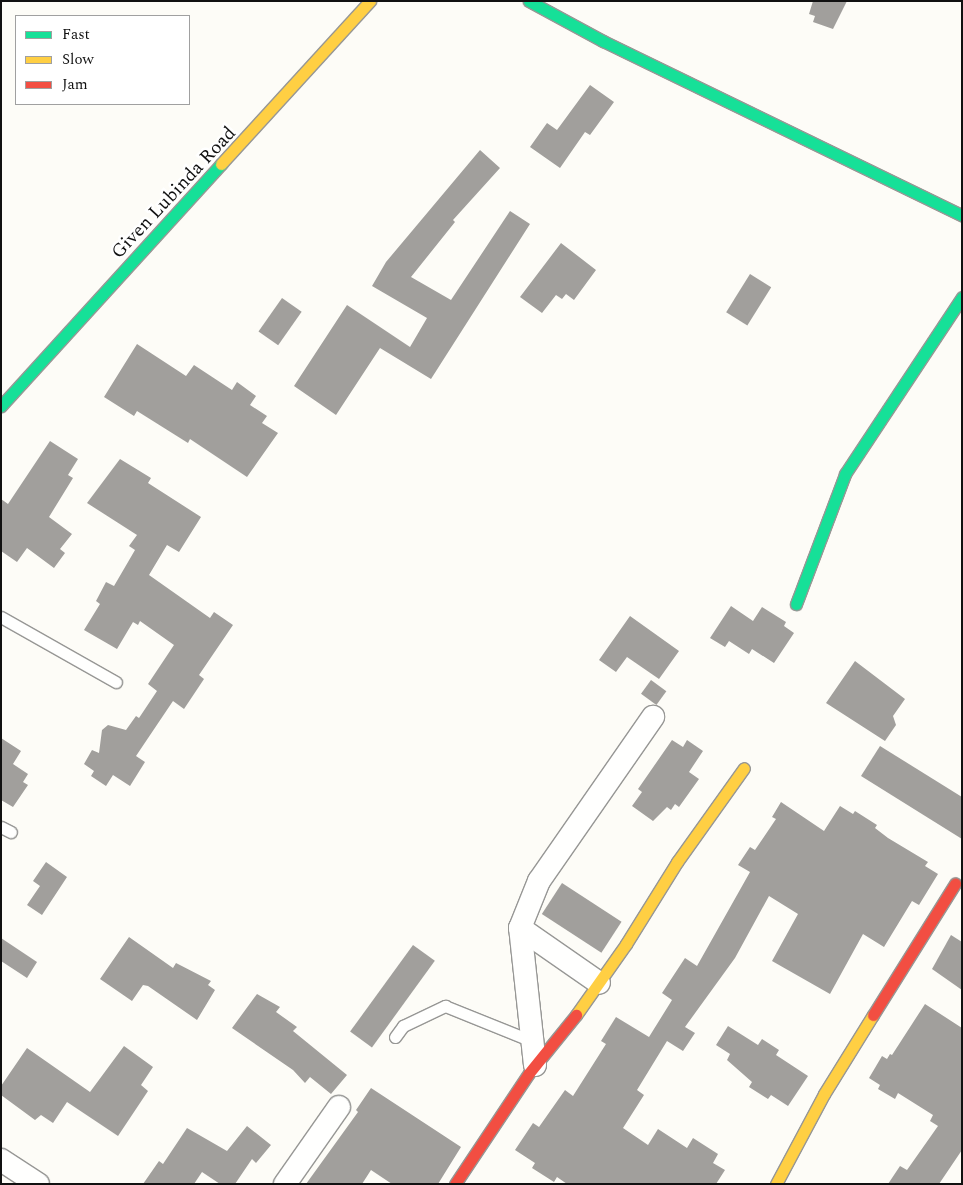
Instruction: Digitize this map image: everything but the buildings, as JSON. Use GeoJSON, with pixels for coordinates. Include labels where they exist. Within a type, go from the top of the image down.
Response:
{"type":"FeatureCollection","features":[{"type":"Feature","properties":{"kind":"street","name":"Given Lubinda Road"},"geometry":{"type":"LineString","coordinates":[[1,406],[370,1]]}},
{"type":"Feature","properties":{"kind":"street"},"geometry":{"type":"LineString","coordinates":[[530,1],[603,41],[962,215]]}},
{"type":"Feature","properties":{"kind":"street"},"geometry":{"type":"LineString","coordinates":[[796,604],[845,474],[962,297]]}},
{"type":"Feature","properties":{"kind":"street"},"geometry":{"type":"LineString","coordinates":[[535,1066],[520,928],[539,881],[653,717]]}},
{"type":"Feature","properties":{"kind":"street"},"geometry":{"type":"LineString","coordinates":[[455,1184],[535,1066],[599,983],[744,768]]}},
{"type":"Feature","properties":{"kind":"street"},"geometry":{"type":"LineString","coordinates":[[776,1184],[824,1094],[955,884]]}},
{"type":"Feature","properties":{"kind":"street"},"geometry":{"type":"LineString","coordinates":[[520,928],[599,983]]}},
{"type":"Feature","properties":{"kind":"street"},"geometry":{"type":"LineString","coordinates":[[285,1184],[339,1107]]}},
{"type":"Feature","properties":{"kind":"street"},"geometry":{"type":"LineString","coordinates":[[8,1171],[38,1184]]}},
{"type":"Feature","properties":{"kind":"lane"},"geometry":{"type":"LineString","coordinates":[[1,617],[116,682]]}},
{"type":"Feature","properties":{"kind":"lane"},"geometry":{"type":"LineString","coordinates":[[395,1037],[403,1026],[446,1006],[532,1041]]}},
{"type":"Feature","properties":{"kind":"traffic: fast"},"geometry":{"type":"LineString","coordinates":[[529,1],[603,41],[962,215]]}},
{"type":"Feature","properties":{"kind":"traffic: fast"},"geometry":{"type":"LineString","coordinates":[[1,406],[221,164]]}},
{"type":"Feature","properties":{"kind":"traffic: fast"},"geometry":{"type":"LineString","coordinates":[[796,604],[845,474],[962,297]]}},
{"type":"Feature","properties":{"kind":"traffic: slow"},"geometry":{"type":"LineString","coordinates":[[221,164],[370,1]]}},
{"type":"Feature","properties":{"kind":"traffic: slow"},"geometry":{"type":"LineString","coordinates":[[576,1015],[626,944],[677,862],[744,768]]}},
{"type":"Feature","properties":{"kind":"traffic: slow"},"geometry":{"type":"LineString","coordinates":[[776,1184],[824,1094],[873,1015]]}},
{"type":"Feature","properties":{"kind":"traffic: jam"},"geometry":{"type":"LineString","coordinates":[[873,1015],[955,884]]}},
{"type":"Feature","properties":{"kind":"traffic: jam"},"geometry":{"type":"LineString","coordinates":[[455,1184],[529,1073],[576,1015]]}}]}
